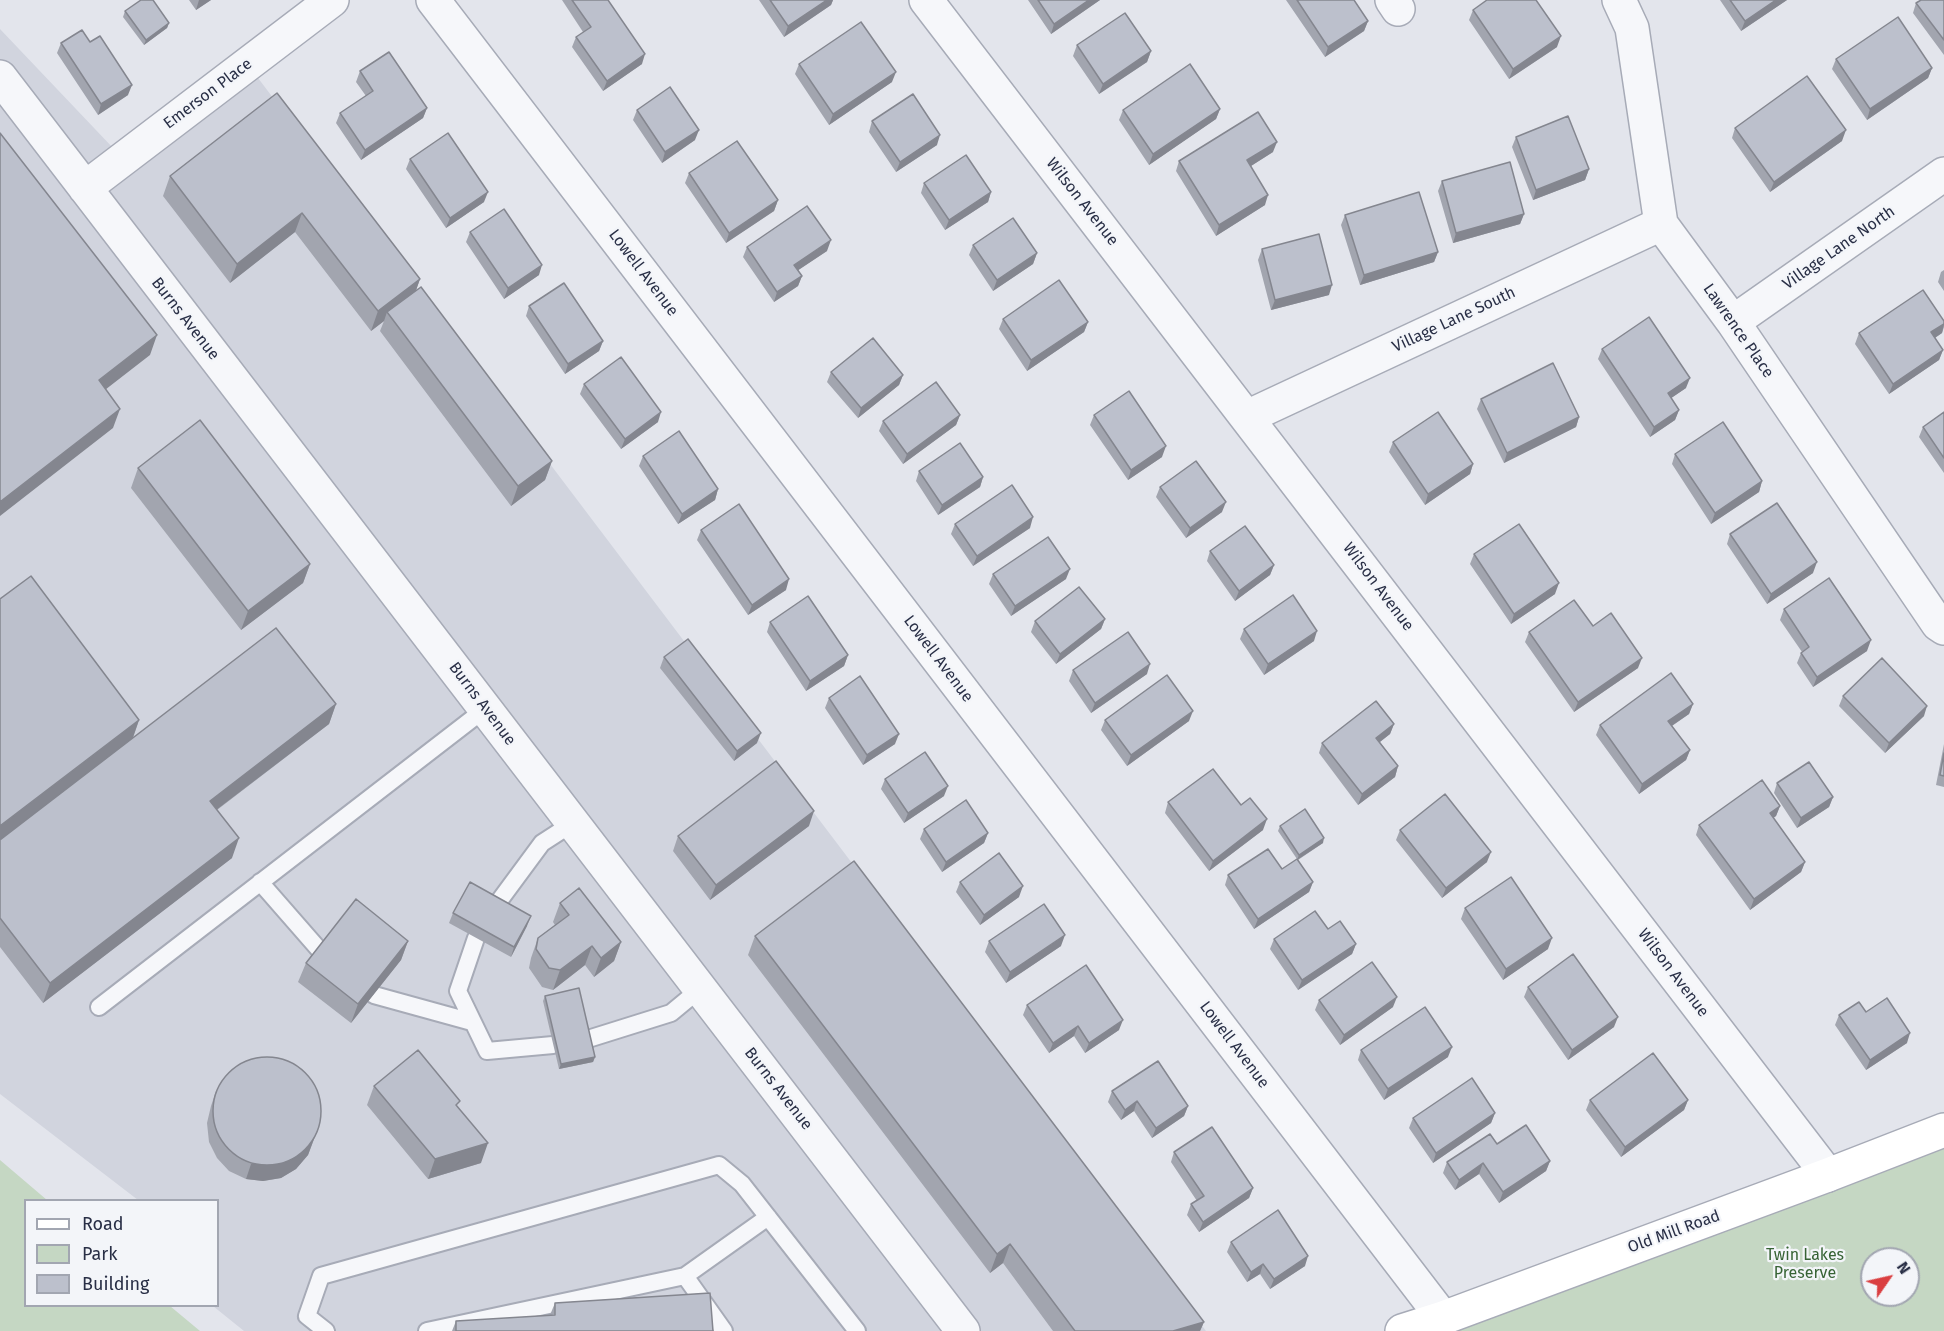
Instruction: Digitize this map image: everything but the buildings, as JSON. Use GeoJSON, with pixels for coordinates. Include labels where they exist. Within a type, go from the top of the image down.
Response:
{"type":"FeatureCollection","features":[{"type":"Feature","properties":{"kind":"street","name":"Emerson Place"},"geometry":{"type":"LineString","coordinates":[[85,188],[332,0]]}},
{"type":"Feature","properties":{"kind":"street","name":"Lowell Avenue"},"geometry":{"type":"LineString","coordinates":[[433,0],[1443,1318]]}},
{"type":"Feature","properties":{"kind":"street","name":"Wilson Avenue"},"geometry":{"type":"LineString","coordinates":[[926,0],[1828,1175]]}},
{"type":"Feature","properties":{"kind":"street","name":"Lawrence Place"},"geometry":{"type":"LineString","coordinates":[[1619,0],[1632,28],[1661,224],[1733,322],[1938,624],[1944,628]]}},
{"type":"Feature","properties":{"kind":"street","name":"Burns Avenue"},"geometry":{"type":"LineString","coordinates":[[0,77],[963,1331]]}},
{"type":"Feature","properties":{"kind":"street","name":"Village Lane North"},"geometry":{"type":"LineString","coordinates":[[1733,322],[1944,174]]}},
{"type":"Feature","properties":{"kind":"street","name":"Village Lane South"},"geometry":{"type":"LineString","coordinates":[[1247,417],[1661,224]]}},
{"type":"Feature","properties":{"kind":"street","name":"Old Mill Road"},"geometry":{"type":"LineString","coordinates":[[1402,1331],[1443,1318],[1944,1130]]}},
{"type":"Feature","properties":{"kind":"lane"},"geometry":{"type":"LineString","coordinates":[[99,1007],[485,709]]}},
{"type":"Feature","properties":{"kind":"lane"},"geometry":{"type":"LineString","coordinates":[[494,908],[542,843],[573,823]]}},
{"type":"Feature","properties":{"kind":"lane"},"geometry":{"type":"LineString","coordinates":[[260,882],[322,953]]}},
{"type":"Feature","properties":{"kind":"lane"},"geometry":{"type":"LineString","coordinates":[[476,938],[458,991],[487,1052],[553,1045]]}},
{"type":"Feature","properties":{"kind":"lane"},"geometry":{"type":"LineString","coordinates":[[588,1039],[671,1013],[700,989]]}},
{"type":"Feature","properties":{"kind":"lane"},"geometry":{"type":"LineString","coordinates":[[374,995],[472,1022]]}},
{"type":"Feature","properties":{"kind":"lane"},"geometry":{"type":"LineString","coordinates":[[326,1331],[307,1316],[321,1276],[719,1165],[742,1184],[857,1331]]}},
{"type":"Feature","properties":{"kind":"lane"},"geometry":{"type":"LineString","coordinates":[[427,1331],[685,1276],[768,1216]]}},
{"type":"Feature","properties":{"kind":"lane"},"geometry":{"type":"LineString","coordinates":[[685,1276],[724,1331]]}},
{"type":"Feature","properties":{"kind":"shaded area"},"geometry":{"type":"Polygon","coordinates":[[[0,29],[133,169],[258,78],[1206,1331],[244,1331],[214,1307],[219,1307],[219,1199],[137,1199],[0,1094],[0,29]]]}},
{"type":"Feature","properties":{"kind":"green space","name":"Twin Lakes Preserve"},"geometry":{"type":"Polygon","coordinates":[[[1944,1140],[1944,1331],[1443,1331],[1944,1140]]]}},
{"type":"Feature","properties":{"kind":"green space"},"geometry":{"type":"Polygon","coordinates":[[[0,1160],[46,1199],[24,1199],[24,1307],[171,1307],[200,1331],[0,1331],[0,1160]]]}}]}
